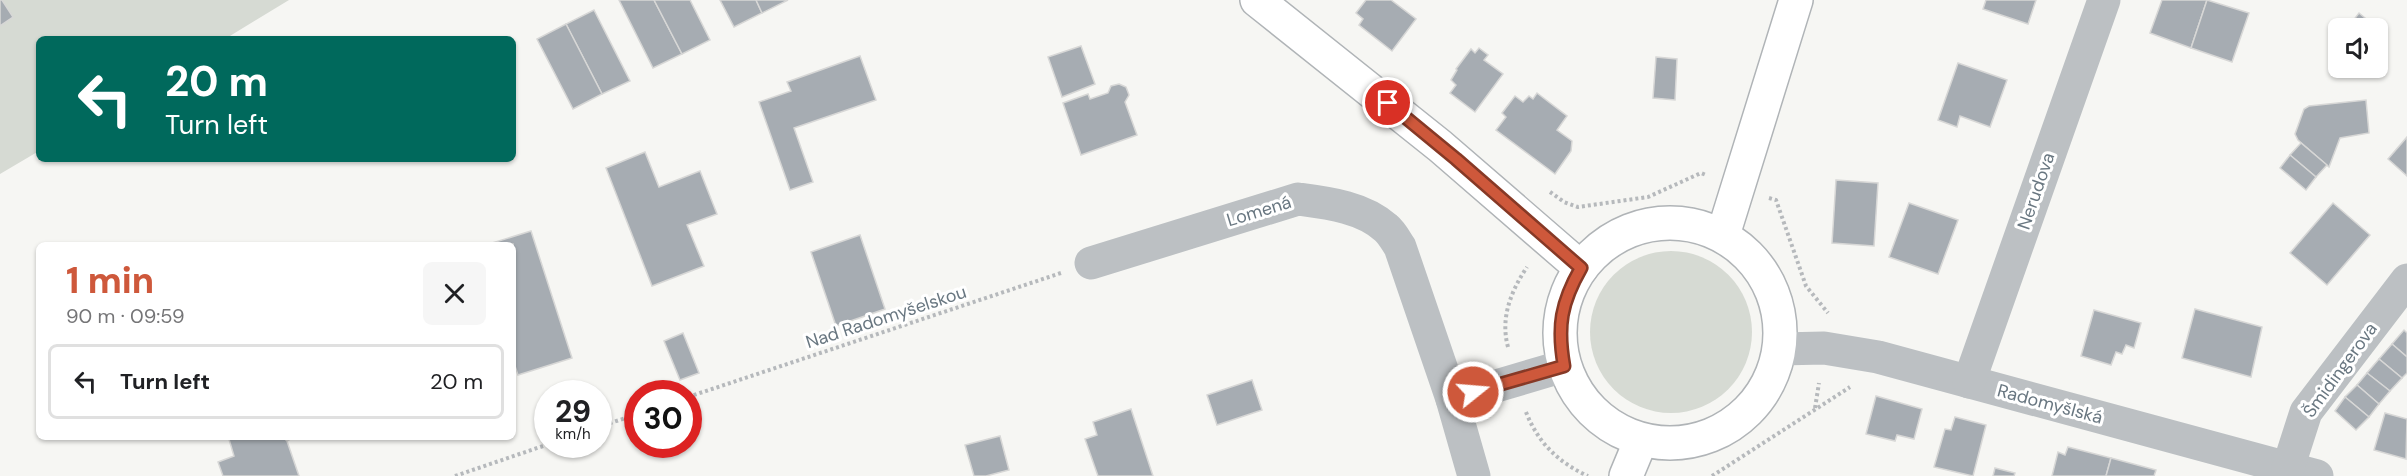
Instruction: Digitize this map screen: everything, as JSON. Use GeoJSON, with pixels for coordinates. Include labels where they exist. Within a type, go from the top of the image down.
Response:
{"type":"FeatureCollection","features":[{"type":"Feature","properties":{"kind":"main road"},"geometry":{"type":"LineString","coordinates":[[1257,0],[1440,146],[1581,268]]}},
{"type":"Feature","properties":{"kind":"main road"},"geometry":{"type":"LineString","coordinates":[[1723,235],[1796,0]]}},
{"type":"Feature","properties":{"kind":"main road"},"geometry":{"type":"LineString","coordinates":[[1661,223],[1693,225],[1723,235],[1762,271],[1775,295],[1780,322],[1780,349],[1772,379],[1754,406],[1731,426],[1702,439],[1671,444],[1641,440],[1615,429],[1593,412],[1576,391],[1564,366],[1560,340],[1561,315],[1568,290],[1581,268],[1603,245],[1631,230],[1661,223]]}},
{"type":"Feature","properties":{"kind":"main road"},"geometry":{"type":"LineString","coordinates":[[1626,476],[1641,440]]}},
{"type":"Feature","properties":{"kind":"street","name":"Nerudova"},"geometry":{"type":"LineString","coordinates":[[1969,382],[2104,0]]}},
{"type":"Feature","properties":{"kind":"street","name":"Lomená"},"geometry":{"type":"LineString","coordinates":[[1091,263],[1298,199],[1329,203],[1370,216],[1387,229],[1400,247],[1452,399],[1474,476]]}},
{"type":"Feature","properties":{"kind":"street","name":"Šmidingerova"},"geometry":{"type":"LineString","coordinates":[[2303,472],[2306,412],[2407,280]]}},
{"type":"Feature","properties":{"kind":"street","name":"Radomyšlská"},"geometry":{"type":"LineString","coordinates":[[1780,349],[1824,348],[1878,357],[1969,382],[2236,466],[2303,472]]}},
{"type":"Feature","properties":{"kind":"street"},"geometry":{"type":"LineString","coordinates":[[1452,399],[1564,366]]}},
{"type":"Feature","properties":{"kind":"path","name":"Nad Radomyšelskou"},"geometry":{"type":"LineString","coordinates":[[702,392],[1091,263]]}},
{"type":"Feature","properties":{"kind":"path"},"geometry":{"type":"LineString","coordinates":[[1712,476],[1853,385]]}},
{"type":"Feature","properties":{"kind":"path"},"geometry":{"type":"LineString","coordinates":[[455,476],[534,449]]}},
{"type":"Feature","properties":{"kind":"shaded area"},"geometry":{"type":"Polygon","coordinates":[[[0,0],[289,0],[230,36],[36,36],[36,153],[0,174],[0,0]]]}},
{"type":"Feature","properties":{"kind":"shaded area"},"geometry":{"type":"Polygon","coordinates":[[[1671,251],[1687,252],[1702,257],[1728,275],[1746,301],[1751,316],[1751,348],[1746,363],[1728,389],[1702,407],[1687,412],[1671,413],[1655,412],[1640,407],[1614,389],[1596,363],[1591,348],[1590,332],[1591,316],[1596,301],[1614,275],[1640,257],[1655,252],[1671,251]]]}},
{"type":"Feature","properties":{"kind":"building"},"geometry":{"type":"Polygon","coordinates":[[[0,0],[13,17],[0,26],[0,0]]]}},
{"type":"Feature","properties":{"kind":"building"},"geometry":{"type":"Polygon","coordinates":[[[619,0],[654,0],[682,54],[653,68],[619,0]]]}},
{"type":"Feature","properties":{"kind":"building"},"geometry":{"type":"Polygon","coordinates":[[[654,0],[690,0],[710,40],[682,54],[654,0]]]}},
{"type":"Feature","properties":{"kind":"building"},"geometry":{"type":"Polygon","coordinates":[[[720,0],[756,0],[762,13],[734,27],[720,0]]]}},
{"type":"Feature","properties":{"kind":"building"},"geometry":{"type":"Polygon","coordinates":[[[756,0],[788,0],[762,13],[756,0]]]}},
{"type":"Feature","properties":{"kind":"building"},"geometry":{"type":"Polygon","coordinates":[[[1366,0],[1391,0],[1416,19],[1392,51],[1359,25],[1363,19],[1356,13],[1366,0]]]}},
{"type":"Feature","properties":{"kind":"building"},"geometry":{"type":"Polygon","coordinates":[[[1986,0],[2036,0],[2028,24],[1983,9],[1986,0]]]}},
{"type":"Feature","properties":{"kind":"building"},"geometry":{"type":"Polygon","coordinates":[[[2162,0],[2207,0],[2191,48],[2150,33],[2162,0]]]}},
{"type":"Feature","properties":{"kind":"building"},"geometry":{"type":"Polygon","coordinates":[[[2207,0],[2249,13],[2232,62],[2191,48],[2207,0]]]}},
{"type":"Feature","properties":{"kind":"building"},"geometry":{"type":"Polygon","coordinates":[[[594,10],[630,81],[602,94],[566,24],[594,10]]]}},
{"type":"Feature","properties":{"kind":"building"},"geometry":{"type":"Polygon","coordinates":[[[2359,13],[2365,18],[2355,18],[2359,13]]]}},
{"type":"Feature","properties":{"kind":"building"},"geometry":{"type":"Polygon","coordinates":[[[566,24],[602,94],[573,109],[537,39],[566,24]]]}},
{"type":"Feature","properties":{"kind":"building"},"geometry":{"type":"Polygon","coordinates":[[[1081,46],[1095,84],[1062,97],[1048,57],[1081,46]]]}},
{"type":"Feature","properties":{"kind":"building"},"geometry":{"type":"Polygon","coordinates":[[[1479,48],[1488,55],[1484,60],[1503,74],[1475,112],[1450,93],[1456,85],[1451,80],[1456,69],[1471,49],[1475,53],[1479,48]]]}},
{"type":"Feature","properties":{"kind":"building"},"geometry":{"type":"Polygon","coordinates":[[[860,56],[876,100],[794,128],[813,182],[790,190],[759,102],[791,91],[787,82],[860,56]]]}},
{"type":"Feature","properties":{"kind":"building"},"geometry":{"type":"Polygon","coordinates":[[[1656,57],[1677,59],[1675,100],[1653,98],[1656,57]]]}},
{"type":"Feature","properties":{"kind":"building"},"geometry":{"type":"Polygon","coordinates":[[[1958,63],[2007,80],[1990,127],[1960,116],[1957,127],[1938,120],[1958,63]]]}},
{"type":"Feature","properties":{"kind":"building"},"geometry":{"type":"Polygon","coordinates":[[[1119,84],[1126,87],[1129,95],[1125,102],[1137,135],[1081,155],[1063,103],[1088,94],[1090,99],[1108,93],[1111,86],[1119,84]]]}},
{"type":"Feature","properties":{"kind":"building"},"geometry":{"type":"Polygon","coordinates":[[[1537,93],[1567,116],[1557,130],[1572,141],[1571,151],[1555,174],[1496,130],[1506,117],[1502,113],[1515,96],[1523,102],[1529,96],[1533,99],[1537,93]]]}},
{"type":"Feature","properties":{"kind":"building"},"geometry":{"type":"Polygon","coordinates":[[[2366,100],[2369,133],[2340,138],[2329,167],[2298,140],[2295,134],[2304,109],[2309,106],[2366,100]]]}},
{"type":"Feature","properties":{"kind":"building"},"geometry":{"type":"Polygon","coordinates":[[[2407,137],[2407,176],[2388,159],[2407,137]]]}},
{"type":"Feature","properties":{"kind":"building"},"geometry":{"type":"Polygon","coordinates":[[[2301,143],[2327,165],[2316,177],[2290,155],[2301,143]]]}},
{"type":"Feature","properties":{"kind":"building"},"geometry":{"type":"Polygon","coordinates":[[[645,152],[659,187],[700,171],[717,214],[687,225],[704,266],[652,286],[606,168],[645,152]]]}},
{"type":"Feature","properties":{"kind":"building"},"geometry":{"type":"Polygon","coordinates":[[[2290,155],[2316,177],[2306,190],[2280,168],[2290,155]]]}},
{"type":"Feature","properties":{"kind":"building"},"geometry":{"type":"Polygon","coordinates":[[[1836,180],[1878,183],[1874,246],[1832,243],[1836,180]]]}},
{"type":"Feature","properties":{"kind":"building"},"geometry":{"type":"Polygon","coordinates":[[[1909,203],[1958,220],[1938,274],[1889,257],[1909,203]]]}},
{"type":"Feature","properties":{"kind":"building"},"geometry":{"type":"Polygon","coordinates":[[[2333,203],[2370,235],[2327,285],[2290,253],[2333,203]]]}},
{"type":"Feature","properties":{"kind":"building"},"geometry":{"type":"Polygon","coordinates":[[[531,231],[572,358],[518,375],[516,369],[516,242],[495,242],[531,231]]]}},
{"type":"Feature","properties":{"kind":"building"},"geometry":{"type":"Polygon","coordinates":[[[860,235],[885,309],[836,326],[811,252],[860,235]]]}},
{"type":"Feature","properties":{"kind":"building"},"geometry":{"type":"Polygon","coordinates":[[[2195,309],[2262,327],[2251,377],[2182,358],[2195,309]]]}},
{"type":"Feature","properties":{"kind":"building"},"geometry":{"type":"Polygon","coordinates":[[[2094,310],[2141,323],[2134,348],[2126,345],[2122,354],[2116,352],[2111,365],[2081,356],[2094,310]]]}},
{"type":"Feature","properties":{"kind":"building"},"geometry":{"type":"Polygon","coordinates":[[[2404,330],[2407,333],[2407,357],[2392,344],[2404,330]]]}},
{"type":"Feature","properties":{"kind":"building"},"geometry":{"type":"Polygon","coordinates":[[[683,333],[699,373],[680,380],[664,341],[683,333]]]}},
{"type":"Feature","properties":{"kind":"building"},"geometry":{"type":"Polygon","coordinates":[[[2392,344],[2407,357],[2407,373],[2402,378],[2379,359],[2392,344]]]}},
{"type":"Feature","properties":{"kind":"building"},"geometry":{"type":"Polygon","coordinates":[[[2379,359],[2402,378],[2390,391],[2367,373],[2379,359]]]}},
{"type":"Feature","properties":{"kind":"building"},"geometry":{"type":"Polygon","coordinates":[[[2367,373],[2390,391],[2379,404],[2357,385],[2367,373]]]}},
{"type":"Feature","properties":{"kind":"building"},"geometry":{"type":"Polygon","coordinates":[[[1252,380],[1262,410],[1217,425],[1207,395],[1252,380]]]}},
{"type":"Feature","properties":{"kind":"building"},"geometry":{"type":"Polygon","coordinates":[[[2357,385],[2379,404],[2369,417],[2345,397],[2357,385]]]}},
{"type":"Feature","properties":{"kind":"building"},"geometry":{"type":"Polygon","coordinates":[[[1876,396],[1922,409],[1914,439],[1897,435],[1895,441],[1866,434],[1876,396]]]}},
{"type":"Feature","properties":{"kind":"building"},"geometry":{"type":"Polygon","coordinates":[[[2345,397],[2369,417],[2356,430],[2335,411],[2345,397]]]}},
{"type":"Feature","properties":{"kind":"building"},"geometry":{"type":"Polygon","coordinates":[[[1131,409],[1153,476],[1098,476],[1085,439],[1097,435],[1093,422],[1131,409]]]}},
{"type":"Feature","properties":{"kind":"building"},"geometry":{"type":"Polygon","coordinates":[[[2385,413],[2407,419],[2406,459],[2374,450],[2385,413]]]}},
{"type":"Feature","properties":{"kind":"building"},"geometry":{"type":"Polygon","coordinates":[[[1955,417],[1986,425],[1973,476],[1934,467],[1945,429],[1951,430],[1955,417]]]}},
{"type":"Feature","properties":{"kind":"building"},"geometry":{"type":"Polygon","coordinates":[[[1000,436],[1009,470],[986,476],[974,476],[965,445],[1000,436]]]}},
{"type":"Feature","properties":{"kind":"building"},"geometry":{"type":"Polygon","coordinates":[[[229,440],[289,440],[287,441],[299,476],[223,476],[218,462],[234,456],[229,440]]]}},
{"type":"Feature","properties":{"kind":"building"},"geometry":{"type":"Polygon","coordinates":[[[2068,447],[2111,458],[2106,476],[2052,476],[2058,452],[2065,455],[2068,447]]]}},
{"type":"Feature","properties":{"kind":"building"},"geometry":{"type":"Polygon","coordinates":[[[2111,458],[2156,470],[2154,476],[2106,476],[2111,458]]]}},
{"type":"Feature","properties":{"kind":"building"},"geometry":{"type":"Polygon","coordinates":[[[1995,468],[2015,473],[2014,476],[1993,476],[1995,468]]]}},
{"type":"Feature","properties":{"kind":"route"},"geometry":{"type":"LineString","coordinates":[[1388,103],[1581,268],[1568,290],[1561,315],[1560,340],[1564,366],[1473,392]]}}]}
